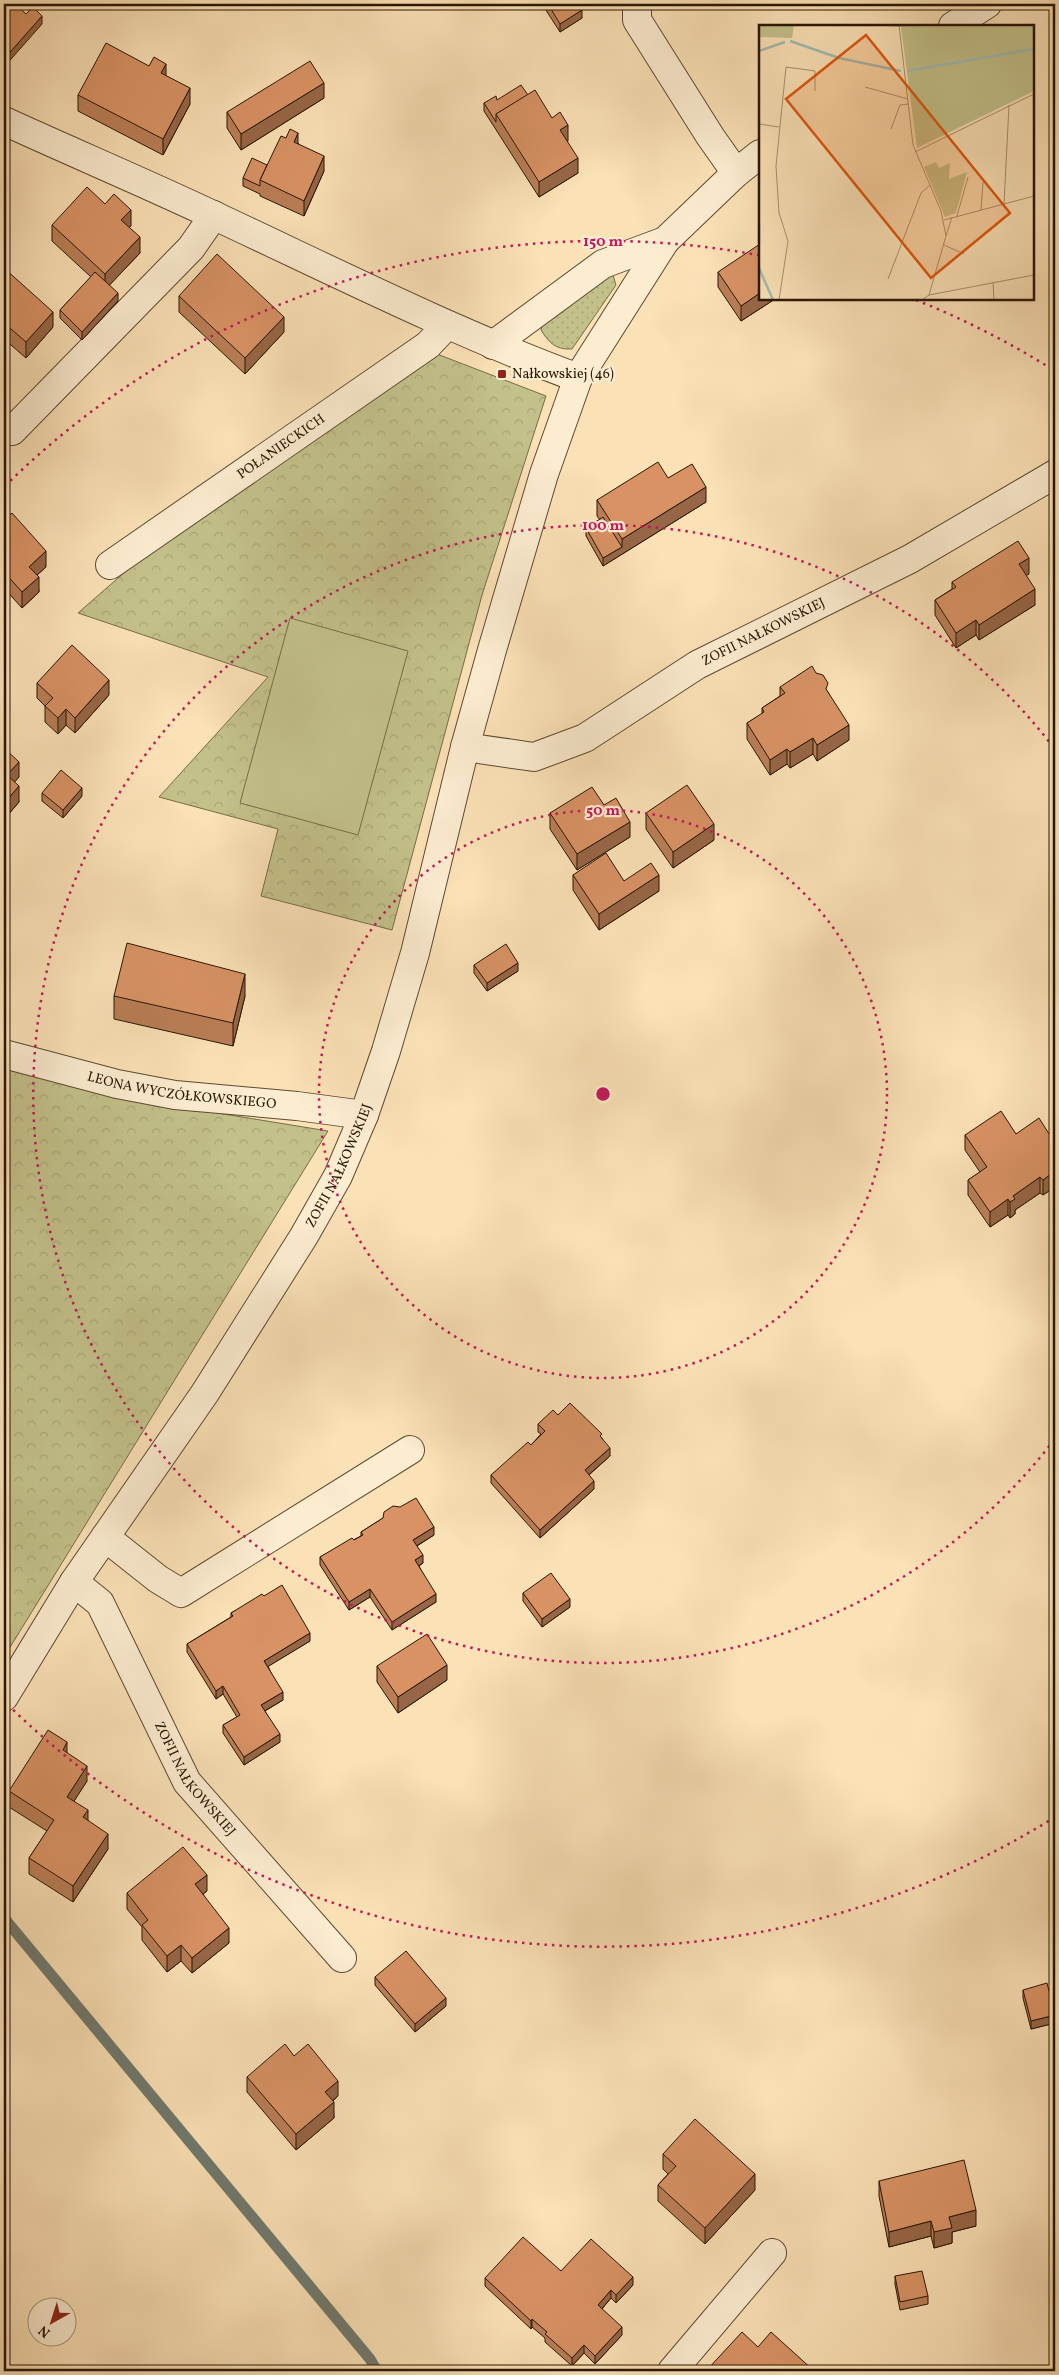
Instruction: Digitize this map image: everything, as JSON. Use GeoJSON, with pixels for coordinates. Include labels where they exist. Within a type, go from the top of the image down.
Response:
{"type":"FeatureCollection","features":[{"type":"Feature","properties":{"kind":"street"},"geometry":{"type":"LineString","coordinates":[[637,4],[637,20],[710,136],[736,173]]}},
{"type":"Feature","properties":{"kind":"street"},"geometry":{"type":"LineString","coordinates":[[955,25],[988,4]]}},
{"type":"Feature","properties":{"kind":"street"},"geometry":{"type":"LineString","coordinates":[[4,121],[214,215],[447,325],[492,345],[578,378]]}},
{"type":"Feature","properties":{"kind":"street","name":"ZOFII NAŁKOWSKIEJ"},"geometry":{"type":"LineString","coordinates":[[4,1696],[74,1582],[205,1393],[304,1236],[338,1176],[364,1115],[386,1051],[415,953],[465,747],[544,474],[578,378],[665,240],[736,173],[759,155]]}},
{"type":"Feature","properties":{"kind":"street"},"geometry":{"type":"LineString","coordinates":[[12,431],[191,248],[214,215]]}},
{"type":"Feature","properties":{"kind":"street","name":"ZOFII NAŁKOWSKIEJ"},"geometry":{"type":"LineString","coordinates":[[492,345],[603,264],[665,240]]}},
{"type":"Feature","properties":{"kind":"street","name":"POŁANIECKICH"},"geometry":{"type":"LineString","coordinates":[[110,565],[428,344],[447,325]]}},
{"type":"Feature","properties":{"kind":"street","name":"ZOFII NAŁKOWSKIEJ"},"geometry":{"type":"LineString","coordinates":[[465,747],[534,757],[584,738],[697,665],[910,559],[1055,474]]}},
{"type":"Feature","properties":{"kind":"street","name":"LEONA WYCZÓŁKOWSKIEGO"},"geometry":{"type":"LineString","coordinates":[[4,1054],[117,1084],[174,1095],[298,1106],[364,1115]]}},
{"type":"Feature","properties":{"kind":"street"},"geometry":{"type":"LineString","coordinates":[[106,1538],[158,1579],[182,1593],[410,1450]]}},
{"type":"Feature","properties":{"kind":"street","name":"ZOFII NAŁKOWSKIEJ"},"geometry":{"type":"LineString","coordinates":[[74,1582],[100,1603],[187,1782],[342,1958]]}},
{"type":"Feature","properties":{"kind":"street"},"geometry":{"type":"LineString","coordinates":[[672,2371],[772,2253]]}},
{"type":"Feature","properties":{"kind":"green space"},"geometry":{"type":"Polygon","coordinates":[[[606,274],[613,275],[616,285],[572,349],[554,345],[541,330],[544,319],[606,274]]]}},
{"type":"Feature","properties":{"kind":"green space"},"geometry":{"type":"Polygon","coordinates":[[[437,354],[546,396],[482,595],[392,930],[261,896],[278,829],[159,797],[268,677],[78,613],[133,565],[437,354]]]}},
{"type":"Feature","properties":{"kind":"green space"},"geometry":{"type":"Polygon","coordinates":[[[290,618],[408,651],[358,835],[240,803],[290,618]]]}},
{"type":"Feature","properties":{"kind":"green space"},"geometry":{"type":"Polygon","coordinates":[[[4,1068],[150,1102],[328,1131],[4,1657],[4,1068]]]}},
{"type":"Feature","properties":{"kind":"building"},"geometry":{"type":"Polygon","coordinates":[[[4,4],[15,4],[26,14],[33,7],[42,16],[4,59],[4,4]]]}},
{"type":"Feature","properties":{"kind":"building"},"geometry":{"type":"Polygon","coordinates":[[[548,4],[577,4],[582,10],[560,24],[548,4]]]}},
{"type":"Feature","properties":{"kind":"building"},"geometry":{"type":"Polygon","coordinates":[[[106,43],[149,66],[154,57],[166,64],[161,73],[190,88],[163,139],[78,95],[106,43]]]}},
{"type":"Feature","properties":{"kind":"building"},"geometry":{"type":"Polygon","coordinates":[[[310,61],[324,83],[241,134],[227,112],[310,61]]]}},
{"type":"Feature","properties":{"kind":"building"},"geometry":{"type":"Polygon","coordinates":[[[521,85],[528,95],[496,114],[496,122],[484,103],[496,96],[497,100],[521,85]]]}},
{"type":"Feature","properties":{"kind":"building"},"geometry":{"type":"Polygon","coordinates":[[[535,90],[552,118],[560,112],[568,125],[560,130],[578,158],[539,182],[496,114],[535,90]]]}},
{"type":"Feature","properties":{"kind":"building"},"geometry":{"type":"Polygon","coordinates":[[[290,129],[298,133],[294,142],[324,156],[304,201],[260,180],[281,136],[286,138],[290,129]]]}},
{"type":"Feature","properties":{"kind":"building"},"geometry":{"type":"Polygon","coordinates":[[[252,158],[267,165],[260,180],[260,186],[243,178],[252,158]]]}},
{"type":"Feature","properties":{"kind":"building"},"geometry":{"type":"Polygon","coordinates":[[[87,187],[105,204],[114,194],[131,210],[121,220],[140,237],[105,274],[52,225],[87,187]]]}},
{"type":"Feature","properties":{"kind":"building"},"geometry":{"type":"Polygon","coordinates":[[[759,245],[759,294],[741,306],[718,272],[759,245]]]}},
{"type":"Feature","properties":{"kind":"building"},"geometry":{"type":"Polygon","coordinates":[[[217,254],[284,317],[245,358],[179,296],[217,254]]]}},
{"type":"Feature","properties":{"kind":"building"},"geometry":{"type":"Polygon","coordinates":[[[4,268],[53,312],[26,342],[4,323],[4,268]]]}},
{"type":"Feature","properties":{"kind":"building"},"geometry":{"type":"Polygon","coordinates":[[[95,272],[118,293],[82,332],[60,310],[95,272]]]}},
{"type":"Feature","properties":{"kind":"building"},"geometry":{"type":"Polygon","coordinates":[[[658,462],[668,478],[692,464],[706,487],[622,539],[597,500],[658,462]]]}},
{"type":"Feature","properties":{"kind":"building"},"geometry":{"type":"Polygon","coordinates":[[[12,513],[46,551],[29,567],[39,577],[22,592],[4,572],[4,520],[12,513]]]}},
{"type":"Feature","properties":{"kind":"building"},"geometry":{"type":"Polygon","coordinates":[[[603,517],[622,547],[603,558],[586,528],[603,517]]]}},
{"type":"Feature","properties":{"kind":"building"},"geometry":{"type":"Polygon","coordinates":[[[1018,541],[1029,558],[1019,564],[1035,589],[979,625],[976,620],[956,633],[935,600],[956,587],[952,582],[1018,541]]]}},
{"type":"Feature","properties":{"kind":"building"},"geometry":{"type":"Polygon","coordinates":[[[72,645],[109,680],[75,718],[66,709],[58,718],[45,706],[53,698],[37,683],[72,645]]]}},
{"type":"Feature","properties":{"kind":"building"},"geometry":{"type":"Polygon","coordinates":[[[812,666],[816,673],[823,675],[828,683],[826,689],[849,725],[817,745],[813,738],[790,752],[787,749],[770,760],[747,723],[764,712],[762,708],[785,693],[780,687],[812,666]]]}},
{"type":"Feature","properties":{"kind":"building"},"geometry":{"type":"Polygon","coordinates":[[[4,748],[19,762],[7,775],[19,786],[7,800],[4,797],[4,748]]]}},
{"type":"Feature","properties":{"kind":"building"},"geometry":{"type":"Polygon","coordinates":[[[61,770],[82,788],[63,810],[42,793],[61,770]]]}},
{"type":"Feature","properties":{"kind":"building"},"geometry":{"type":"Polygon","coordinates":[[[687,785],[714,824],[673,852],[646,813],[687,785]]]}},
{"type":"Feature","properties":{"kind":"building"},"geometry":{"type":"Polygon","coordinates":[[[592,787],[604,805],[616,798],[630,822],[577,854],[550,813],[592,787]]]}},
{"type":"Feature","properties":{"kind":"building"},"geometry":{"type":"Polygon","coordinates":[[[606,853],[624,881],[651,863],[659,875],[599,914],[573,875],[606,853]]]}},
{"type":"Feature","properties":{"kind":"building"},"geometry":{"type":"Polygon","coordinates":[[[127,943],[245,974],[233,1023],[114,996],[127,943]]]}},
{"type":"Feature","properties":{"kind":"building"},"geometry":{"type":"Polygon","coordinates":[[[506,944],[518,963],[487,983],[474,965],[506,944]]]}},
{"type":"Feature","properties":{"kind":"building"},"geometry":{"type":"Polygon","coordinates":[[[1001,1111],[1016,1134],[1039,1118],[1051,1137],[1055,1135],[1055,1171],[1043,1180],[1040,1177],[1013,1196],[1015,1199],[1010,1202],[1008,1199],[990,1212],[968,1180],[987,1167],[965,1135],[1001,1111]]]}},
{"type":"Feature","properties":{"kind":"building"},"geometry":{"type":"Polygon","coordinates":[[[570,1403],[602,1434],[600,1436],[610,1448],[585,1470],[594,1481],[540,1530],[491,1475],[528,1442],[531,1445],[545,1431],[538,1424],[553,1410],[558,1415],[570,1403]]]}},
{"type":"Feature","properties":{"kind":"building"},"geometry":{"type":"Polygon","coordinates":[[[416,1498],[434,1527],[413,1540],[423,1555],[415,1560],[436,1594],[392,1622],[370,1589],[349,1602],[320,1557],[352,1538],[354,1540],[363,1535],[361,1532],[383,1518],[384,1512],[393,1506],[400,1507],[416,1498]]]}},
{"type":"Feature","properties":{"kind":"building"},"geometry":{"type":"Polygon","coordinates":[[[551,1573],[570,1599],[542,1619],[523,1593],[551,1573]]]}},
{"type":"Feature","properties":{"kind":"building"},"geometry":{"type":"Polygon","coordinates":[[[282,1585],[310,1633],[264,1661],[283,1692],[261,1705],[280,1734],[244,1757],[223,1725],[240,1715],[223,1686],[216,1691],[187,1644],[233,1616],[231,1613],[262,1594],[264,1596],[282,1585]]]}},
{"type":"Feature","properties":{"kind":"building"},"geometry":{"type":"Polygon","coordinates":[[[427,1634],[447,1665],[398,1697],[377,1666],[427,1634]]]}},
{"type":"Feature","properties":{"kind":"building"},"geometry":{"type":"Polygon","coordinates":[[[48,1730],[67,1742],[63,1750],[87,1766],[67,1797],[88,1810],[83,1817],[108,1834],[73,1886],[29,1858],[54,1820],[9,1791],[48,1730]]]}},
{"type":"Feature","properties":{"kind":"building"},"geometry":{"type":"Polygon","coordinates":[[[183,1847],[207,1875],[195,1884],[229,1928],[192,1958],[181,1945],[167,1956],[142,1925],[148,1920],[127,1893],[183,1847]]]}},
{"type":"Feature","properties":{"kind":"building"},"geometry":{"type":"Polygon","coordinates":[[[406,1951],[446,1998],[415,2024],[375,1977],[406,1951]]]}},
{"type":"Feature","properties":{"kind":"building"},"geometry":{"type":"Polygon","coordinates":[[[1047,1983],[1055,2015],[1031,2021],[1023,1990],[1047,1983]]]}},
{"type":"Feature","properties":{"kind":"building"},"geometry":{"type":"Polygon","coordinates":[[[285,2044],[294,2056],[308,2044],[338,2081],[325,2092],[334,2102],[296,2134],[247,2077],[285,2044]]]}},
{"type":"Feature","properties":{"kind":"building"},"geometry":{"type":"Polygon","coordinates":[[[695,2119],[755,2174],[705,2228],[658,2185],[676,2166],[663,2154],[695,2119]]]}},
{"type":"Feature","properties":{"kind":"building"},"geometry":{"type":"Polygon","coordinates":[[[964,2160],[976,2210],[949,2217],[952,2228],[934,2232],[931,2221],[889,2232],[879,2181],[964,2160]]]}},
{"type":"Feature","properties":{"kind":"building"},"geometry":{"type":"Polygon","coordinates":[[[523,2237],[561,2271],[591,2239],[633,2277],[616,2295],[611,2290],[598,2305],[622,2327],[595,2356],[584,2345],[572,2358],[545,2334],[547,2332],[532,2319],[531,2321],[485,2278],[523,2237]]]}},
{"type":"Feature","properties":{"kind":"building"},"geometry":{"type":"Polygon","coordinates":[[[922,2271],[928,2296],[900,2302],[895,2276],[922,2271]]]}},
{"type":"Feature","properties":{"kind":"building"},"geometry":{"type":"Polygon","coordinates":[[[742,2332],[758,2347],[771,2332],[813,2370],[706,2371],[742,2332]]]}},
{"type":"Feature","properties":{"kind":"waterway"},"geometry":{"type":"LineString","coordinates":[[4,1918],[370,2359],[377,2371]]}},
{"type":"Feature","properties":{"kind":"place","name":"Nałkowskiej (46)"},"geometry":{"type":"Point","coordinates":[502,374]}}]}
